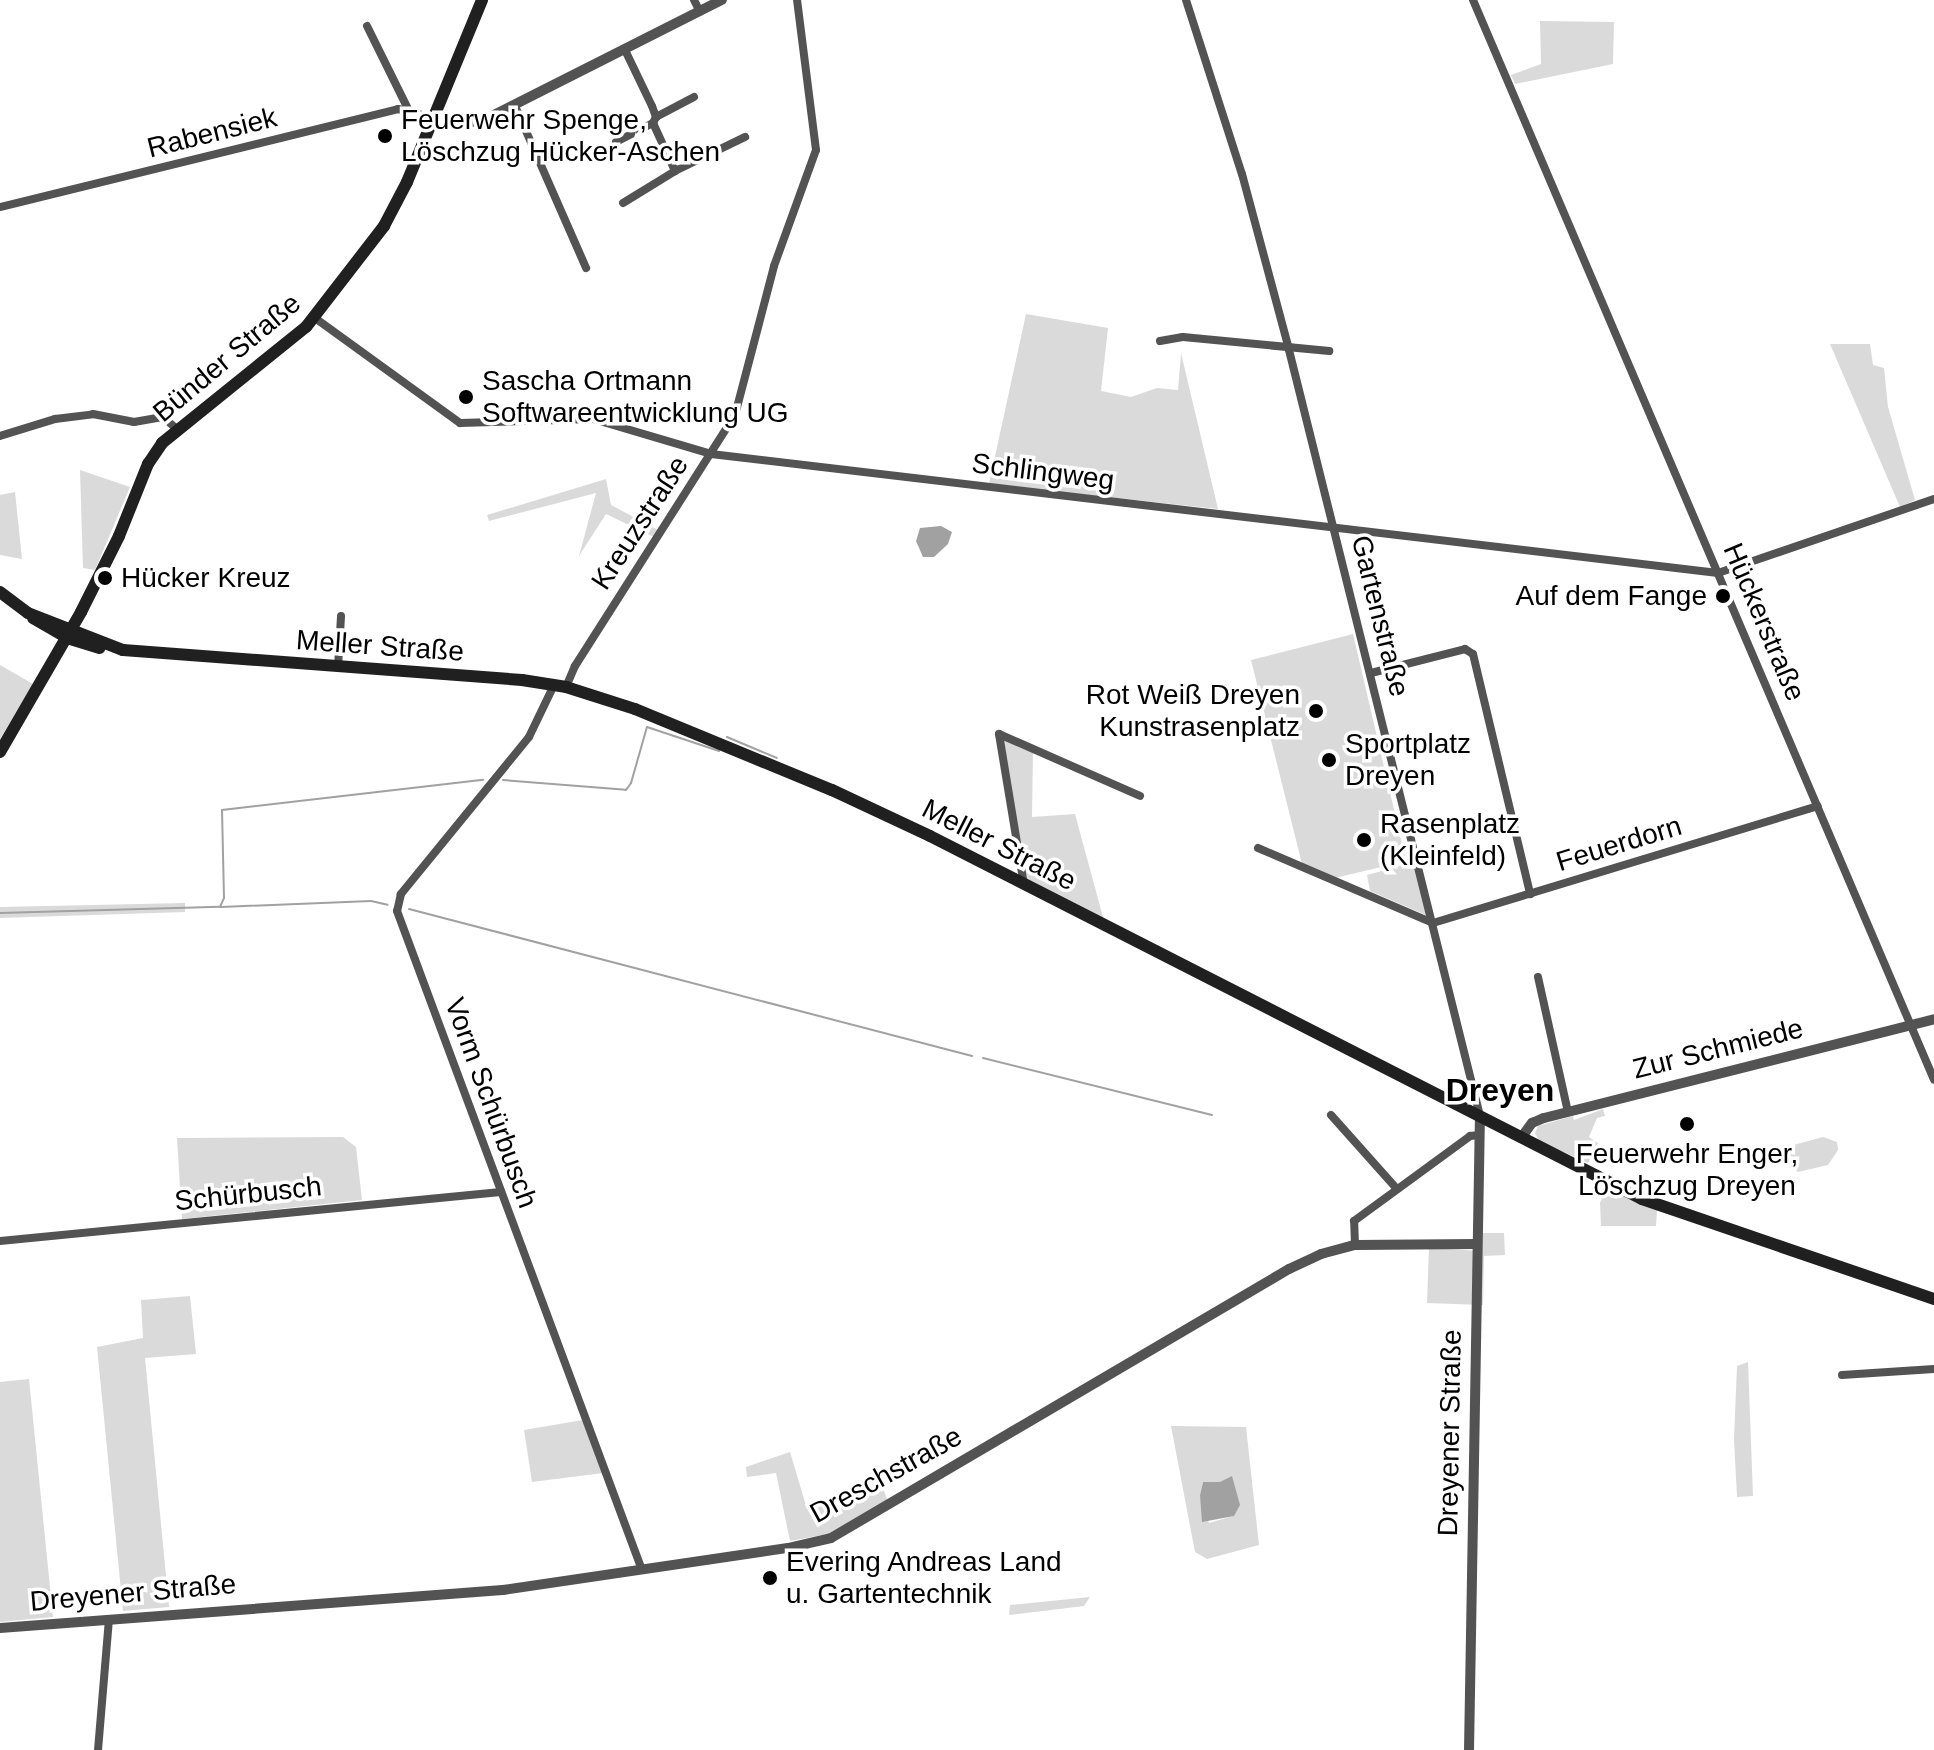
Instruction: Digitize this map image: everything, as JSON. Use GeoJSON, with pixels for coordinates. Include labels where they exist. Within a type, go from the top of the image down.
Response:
{"type":"FeatureCollection","features":[{"type":"Feature","properties":{"kind":"main road","name":"Bünder Straße"},"geometry":{"type":"LineString","coordinates":[[0,752],[69,634],[119,536],[148,464],[177,429],[315,318],[384,226],[434,118],[482,0]]}},
{"type":"Feature","properties":{"kind":"main road","name":"Meller Straße"},"geometry":{"type":"LineString","coordinates":[[0,592],[28,613],[69,634],[123,650],[560,686],[662,719],[806,779],[1024,885],[1642,1199],[1934,1299]]}},
{"type":"Feature","properties":{"kind":"street"},"geometry":{"type":"LineString","coordinates":[[694,0],[700,12]]}},
{"type":"Feature","properties":{"kind":"street"},"geometry":{"type":"LineString","coordinates":[[367,26],[408,109],[463,124],[515,106],[722,0]]}},
{"type":"Feature","properties":{"kind":"street","name":"Kreuzstraße"},"geometry":{"type":"LineString","coordinates":[[560,686],[735,415],[774,266],[816,150],[797,0]]}},
{"type":"Feature","properties":{"kind":"street","name":"Gartenstraße"},"geometry":{"type":"LineString","coordinates":[[1186,0],[1242,174],[1289,350],[1480,1116]]}},
{"type":"Feature","properties":{"kind":"street","name":"Hückerstraße"},"geometry":{"type":"LineString","coordinates":[[1473,0],[1934,1080]]}},
{"type":"Feature","properties":{"kind":"street"},"geometry":{"type":"LineString","coordinates":[[625,50],[675,171]]}},
{"type":"Feature","properties":{"kind":"street"},"geometry":{"type":"LineString","coordinates":[[616,142],[694,97]]}},
{"type":"Feature","properties":{"kind":"street"},"geometry":{"type":"LineString","coordinates":[[515,106],[586,268]]}},
{"type":"Feature","properties":{"kind":"street","name":"Rabensiek"},"geometry":{"type":"LineString","coordinates":[[0,207],[408,109]]}},
{"type":"Feature","properties":{"kind":"street"},"geometry":{"type":"LineString","coordinates":[[623,203],[675,171],[745,137]]}},
{"type":"Feature","properties":{"kind":"street","name":"Schlingweg"},"geometry":{"type":"LineString","coordinates":[[315,318],[460,423],[593,419],[711,454],[1718,573]]}},
{"type":"Feature","properties":{"kind":"street"},"geometry":{"type":"LineString","coordinates":[[1160,341],[1183,337],[1289,350],[1329,351]]}},
{"type":"Feature","properties":{"kind":"street"},"geometry":{"type":"LineString","coordinates":[[0,436],[55,419],[93,414],[134,422],[163,417],[177,429]]}},
{"type":"Feature","properties":{"kind":"street"},"geometry":{"type":"LineString","coordinates":[[1718,573],[1934,499]]}},
{"type":"Feature","properties":{"kind":"street"},"geometry":{"type":"LineString","coordinates":[[338,667],[341,616]]}},
{"type":"Feature","properties":{"kind":"street"},"geometry":{"type":"LineString","coordinates":[[1371,673],[1465,649],[1473,654],[1530,894]]}},
{"type":"Feature","properties":{"kind":"street","name":"Vorm Schürbusch"},"geometry":{"type":"LineString","coordinates":[[560,686],[529,737],[401,894],[398,904],[400,920],[642,1570]]}},
{"type":"Feature","properties":{"kind":"street"},"geometry":{"type":"LineString","coordinates":[[1024,885],[999,734],[1140,796]]}},
{"type":"Feature","properties":{"kind":"street","name":"Feuerdorn"},"geometry":{"type":"LineString","coordinates":[[1433,923],[1818,806]]}},
{"type":"Feature","properties":{"kind":"street"},"geometry":{"type":"LineString","coordinates":[[1258,848],[1433,923]]}},
{"type":"Feature","properties":{"kind":"street"},"geometry":{"type":"LineString","coordinates":[[1538,977],[1568,1112]]}},
{"type":"Feature","properties":{"kind":"street","name":"Zur Schmiede"},"geometry":{"type":"LineString","coordinates":[[1521,1138],[1538,1120],[1934,1019]]}},
{"type":"Feature","properties":{"kind":"street"},"geometry":{"type":"LineString","coordinates":[[1331,1115],[1396,1188]]}},
{"type":"Feature","properties":{"kind":"street","name":"Dreyener Straße"},"geometry":{"type":"LineString","coordinates":[[1469,1750],[1480,1116]]}},
{"type":"Feature","properties":{"kind":"street"},"geometry":{"type":"LineString","coordinates":[[1355,1245],[1354,1221],[1470,1136],[1479,1135]]}},
{"type":"Feature","properties":{"kind":"street","name":"Schürbusch"},"geometry":{"type":"LineString","coordinates":[[0,1241],[501,1192]]}},
{"type":"Feature","properties":{"kind":"street","name":"Dreschstraße"},"geometry":{"type":"LineString","coordinates":[[271,1606],[503,1590],[831,1538],[1289,1269],[1321,1254],[1355,1245],[1477,1244]]}},
{"type":"Feature","properties":{"kind":"street"},"geometry":{"type":"LineString","coordinates":[[1842,1375],[1934,1369]]}},
{"type":"Feature","properties":{"kind":"street","name":"Dreyener Straße"},"geometry":{"type":"LineString","coordinates":[[0,1628],[271,1606]]}},
{"type":"Feature","properties":{"kind":"street"},"geometry":{"type":"LineString","coordinates":[[98,1750],[109,1619]]}},
{"type":"Feature","properties":{"kind":"shaded area"},"geometry":{"type":"Polygon","coordinates":[[[1540,21],[1614,22],[1613,64],[1515,84],[1511,75],[1541,64],[1540,21]]]}},
{"type":"Feature","properties":{"kind":"shaded area"},"geometry":{"type":"Polygon","coordinates":[[[1026,314],[1108,328],[1101,391],[1131,397],[1157,388],[1178,390],[1181,353],[1218,509],[989,484],[1026,314]]]}},
{"type":"Feature","properties":{"kind":"shaded area"},"geometry":{"type":"Polygon","coordinates":[[[1830,344],[1870,344],[1873,365],[1884,368],[1888,407],[1915,500],[1900,507],[1830,344]]]}},
{"type":"Feature","properties":{"kind":"shaded area"},"geometry":{"type":"Polygon","coordinates":[[[80,470],[130,487],[95,570],[83,568],[80,470]]]}},
{"type":"Feature","properties":{"kind":"shaded area"},"geometry":{"type":"Polygon","coordinates":[[[606,479],[611,505],[658,530],[654,537],[606,514],[579,556],[596,493],[489,521],[487,515],[606,479]]]}},
{"type":"Feature","properties":{"kind":"shaded area"},"geometry":{"type":"Polygon","coordinates":[[[15,492],[22,559],[0,555],[0,495],[15,492]]]}},
{"type":"Feature","properties":{"kind":"shaded area"},"geometry":{"type":"Polygon","coordinates":[[[941,526],[952,532],[948,544],[934,557],[923,557],[916,541],[920,528],[941,526]]]}},
{"type":"Feature","properties":{"kind":"shaded area","name":"Sportplatz Dreyen"},"geometry":{"type":"Polygon","coordinates":[[[1353,634],[1406,861],[1335,878],[1302,864],[1251,660],[1353,634]]]}},
{"type":"Feature","properties":{"kind":"shaded area"},"geometry":{"type":"Polygon","coordinates":[[[0,665],[33,684],[0,739],[0,665]]]}},
{"type":"Feature","properties":{"kind":"shaded area"},"geometry":{"type":"Polygon","coordinates":[[[1002,738],[1033,750],[1032,817],[1075,814],[1104,921],[1026,878],[1002,738]]]}},
{"type":"Feature","properties":{"kind":"shaded area"},"geometry":{"type":"Polygon","coordinates":[[[1414,862],[1426,915],[1370,891],[1367,875],[1414,862]]]}},
{"type":"Feature","properties":{"kind":"shaded area"},"geometry":{"type":"Polygon","coordinates":[[[185,903],[185,912],[0,918],[0,907],[185,903]]]}},
{"type":"Feature","properties":{"kind":"shaded area"},"geometry":{"type":"Polygon","coordinates":[[[1603,1109],[1605,1116],[1597,1118],[1589,1137],[1598,1143],[1588,1163],[1539,1141],[1535,1133],[1538,1126],[1573,1116],[1574,1120],[1603,1109]]]}},
{"type":"Feature","properties":{"kind":"shaded area"},"geometry":{"type":"Polygon","coordinates":[[[343,1137],[356,1147],[362,1200],[182,1219],[177,1138],[343,1137]]]}},
{"type":"Feature","properties":{"kind":"shaded area"},"geometry":{"type":"Polygon","coordinates":[[[1823,1137],[1837,1142],[1838,1150],[1828,1165],[1798,1172],[1788,1162],[1786,1147],[1823,1137]]]}},
{"type":"Feature","properties":{"kind":"shaded area"},"geometry":{"type":"Polygon","coordinates":[[[1606,1187],[1657,1210],[1656,1226],[1601,1226],[1600,1203],[1606,1187]]]}},
{"type":"Feature","properties":{"kind":"shaded area"},"geometry":{"type":"Polygon","coordinates":[[[1483,1233],[1504,1233],[1505,1255],[1484,1256],[1483,1305],[1427,1303],[1429,1248],[1482,1251],[1483,1233]]]}},
{"type":"Feature","properties":{"kind":"shaded area"},"geometry":{"type":"Polygon","coordinates":[[[190,1296],[196,1354],[145,1358],[169,1607],[123,1611],[97,1347],[143,1338],[141,1300],[190,1296]]]}},
{"type":"Feature","properties":{"kind":"shaded area"},"geometry":{"type":"Polygon","coordinates":[[[1748,1362],[1753,1496],[1737,1497],[1734,1439],[1737,1366],[1748,1362]]]}},
{"type":"Feature","properties":{"kind":"shaded area"},"geometry":{"type":"Polygon","coordinates":[[[29,1379],[53,1617],[0,1622],[0,1382],[29,1379]]]}},
{"type":"Feature","properties":{"kind":"shaded area"},"geometry":{"type":"Polygon","coordinates":[[[583,1420],[603,1473],[532,1482],[524,1430],[583,1420]]]}},
{"type":"Feature","properties":{"kind":"shaded area"},"geometry":{"type":"Polygon","coordinates":[[[1171,1426],[1246,1427],[1259,1545],[1207,1559],[1195,1552],[1171,1426]],[[1203,1482],[1200,1495],[1209,1523],[1233,1516],[1220,1482],[1203,1482]]]}},
{"type":"Feature","properties":{"kind":"shaded area"},"geometry":{"type":"Polygon","coordinates":[[[790,1452],[807,1509],[880,1480],[888,1502],[828,1534],[790,1541],[776,1473],[747,1477],[746,1467],[790,1452]]]}},
{"type":"Feature","properties":{"kind":"shaded area"},"geometry":{"type":"Polygon","coordinates":[[[1232,1476],[1240,1505],[1234,1516],[1202,1522],[1200,1495],[1203,1482],[1220,1482],[1232,1476]]]}},
{"type":"Feature","properties":{"kind":"shaded area"},"geometry":{"type":"Polygon","coordinates":[[[1090,1597],[1084,1606],[1009,1615],[1010,1605],[1090,1597]]]}},
{"type":"Feature","properties":{"kind":"waterway"},"geometry":{"type":"LineString","coordinates":[[503,780],[626,790],[631,783],[647,727],[719,751]]}},
{"type":"Feature","properties":{"kind":"waterway"},"geometry":{"type":"LineString","coordinates":[[727,737],[777,758]]}},
{"type":"Feature","properties":{"kind":"waterway"},"geometry":{"type":"LineString","coordinates":[[0,913],[220,907],[224,898],[222,810],[483,780]]}},
{"type":"Feature","properties":{"kind":"waterway"},"geometry":{"type":"LineString","coordinates":[[221,907],[371,901],[388,905]]}},
{"type":"Feature","properties":{"kind":"waterway"},"geometry":{"type":"LineString","coordinates":[[409,909],[972,1056]]}},
{"type":"Feature","properties":{"kind":"waterway"},"geometry":{"type":"LineString","coordinates":[[983,1058],[1212,1115]]}},
{"type":"Feature","properties":{"kind":"place","name":"Feuerwehr Spenge, Löschzug Hücker-Aschen"},"geometry":{"type":"Point","coordinates":[385,136]}},
{"type":"Feature","properties":{"kind":"place","name":"Sascha Ortmann Softwareentwicklung UG"},"geometry":{"type":"Point","coordinates":[466,397]}},
{"type":"Feature","properties":{"kind":"place","name":"Hücker Kreuz"},"geometry":{"type":"Point","coordinates":[105,578]}},
{"type":"Feature","properties":{"kind":"place","name":"Auf dem Fange"},"geometry":{"type":"Point","coordinates":[1723,596]}},
{"type":"Feature","properties":{"kind":"place","name":"Rot Weiß Dreyen Kunstrasenplatz"},"geometry":{"type":"Point","coordinates":[1316,711]}},
{"type":"Feature","properties":{"kind":"place","name":"Sportplatz Dreyen"},"geometry":{"type":"Point","coordinates":[1329,760]}},
{"type":"Feature","properties":{"kind":"place","name":"Rasenplatz (Kleinfeld)"},"geometry":{"type":"Point","coordinates":[1364,840]}},
{"type":"Feature","properties":{"kind":"place","name":"Feuerwehr Enger, Löschzug Dreyen"},"geometry":{"type":"Point","coordinates":[1687,1124]}},
{"type":"Feature","properties":{"kind":"place","name":"Evering Andreas Land u. Gartentechnik"},"geometry":{"type":"Point","coordinates":[770,1578]}},
{"type":"Feature","properties":{"kind":"district","name":"Dreyen"},"geometry":{"type":"Point","coordinates":[1500,1090]}}]}
